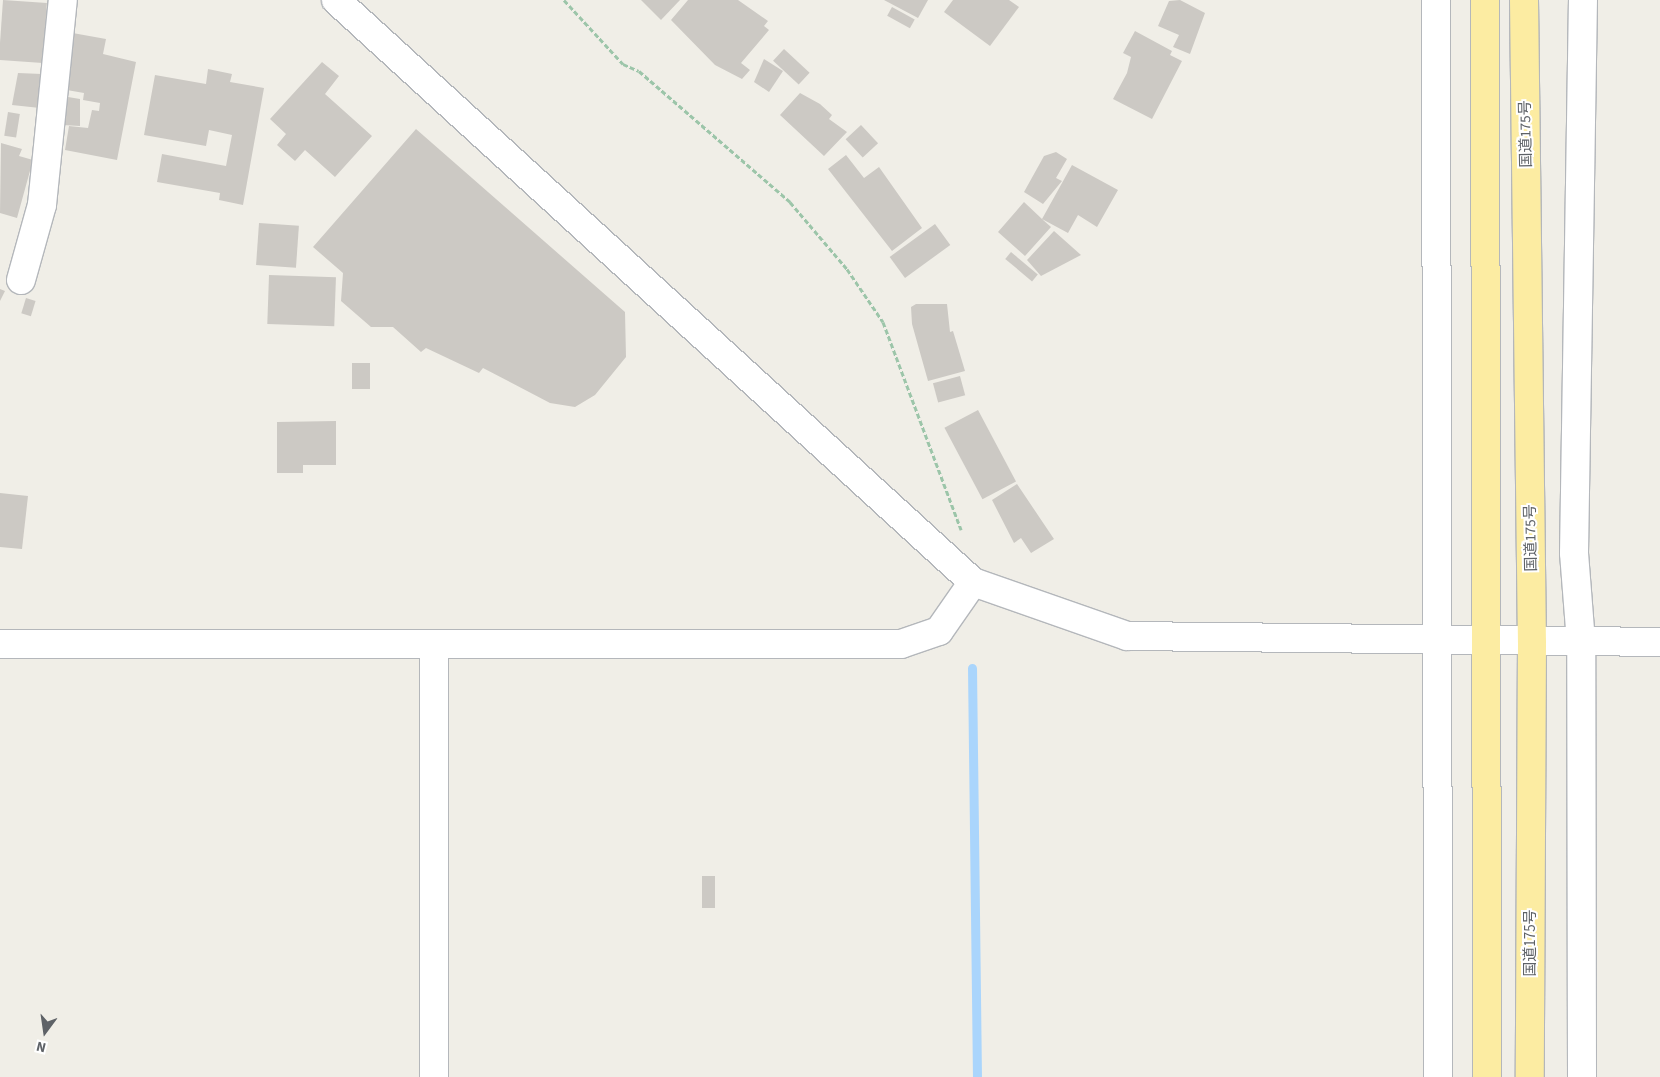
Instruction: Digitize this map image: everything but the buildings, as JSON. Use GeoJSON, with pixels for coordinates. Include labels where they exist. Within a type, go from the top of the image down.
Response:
{"type":"FeatureCollection","features":[{"type":"Feature","properties":{"kind":"highway"},"geometry":{"type":"LineString","coordinates":[[1485,0],[1484,642],[1487,1077]]}},
{"type":"Feature","properties":{"kind":"highway","name":"国道175号"},"geometry":{"type":"LineString","coordinates":[[1524,0],[1532,643],[1530,1077]]}},
{"type":"Feature","properties":{"kind":"street"},"geometry":{"type":"LineString","coordinates":[[21,280],[42,206],[64,0]]}},
{"type":"Feature","properties":{"kind":"street"},"geometry":{"type":"LineString","coordinates":[[336,0],[973,582],[1127,636],[1434,642],[1660,642]]}},
{"type":"Feature","properties":{"kind":"street"},"geometry":{"type":"LineString","coordinates":[[1436,0],[1434,642],[1438,1077]]}},
{"type":"Feature","properties":{"kind":"street"},"geometry":{"type":"LineString","coordinates":[[1582,1077],[1581,642],[1574,553],[1583,0]]}},
{"type":"Feature","properties":{"kind":"street"},"geometry":{"type":"LineString","coordinates":[[0,644],[901,644],[939,631],[973,582]]}},
{"type":"Feature","properties":{"kind":"street"},"geometry":{"type":"LineString","coordinates":[[434,645],[434,1077]]}},
{"type":"Feature","properties":{"kind":"path"},"geometry":{"type":"LineString","coordinates":[[564,0],[623,64],[639,71],[790,202],[846,269],[883,322],[962,534]]}},
{"type":"Feature","properties":{"kind":"waterway"},"geometry":{"type":"LineString","coordinates":[[972,668],[977,1077]]}}]}
